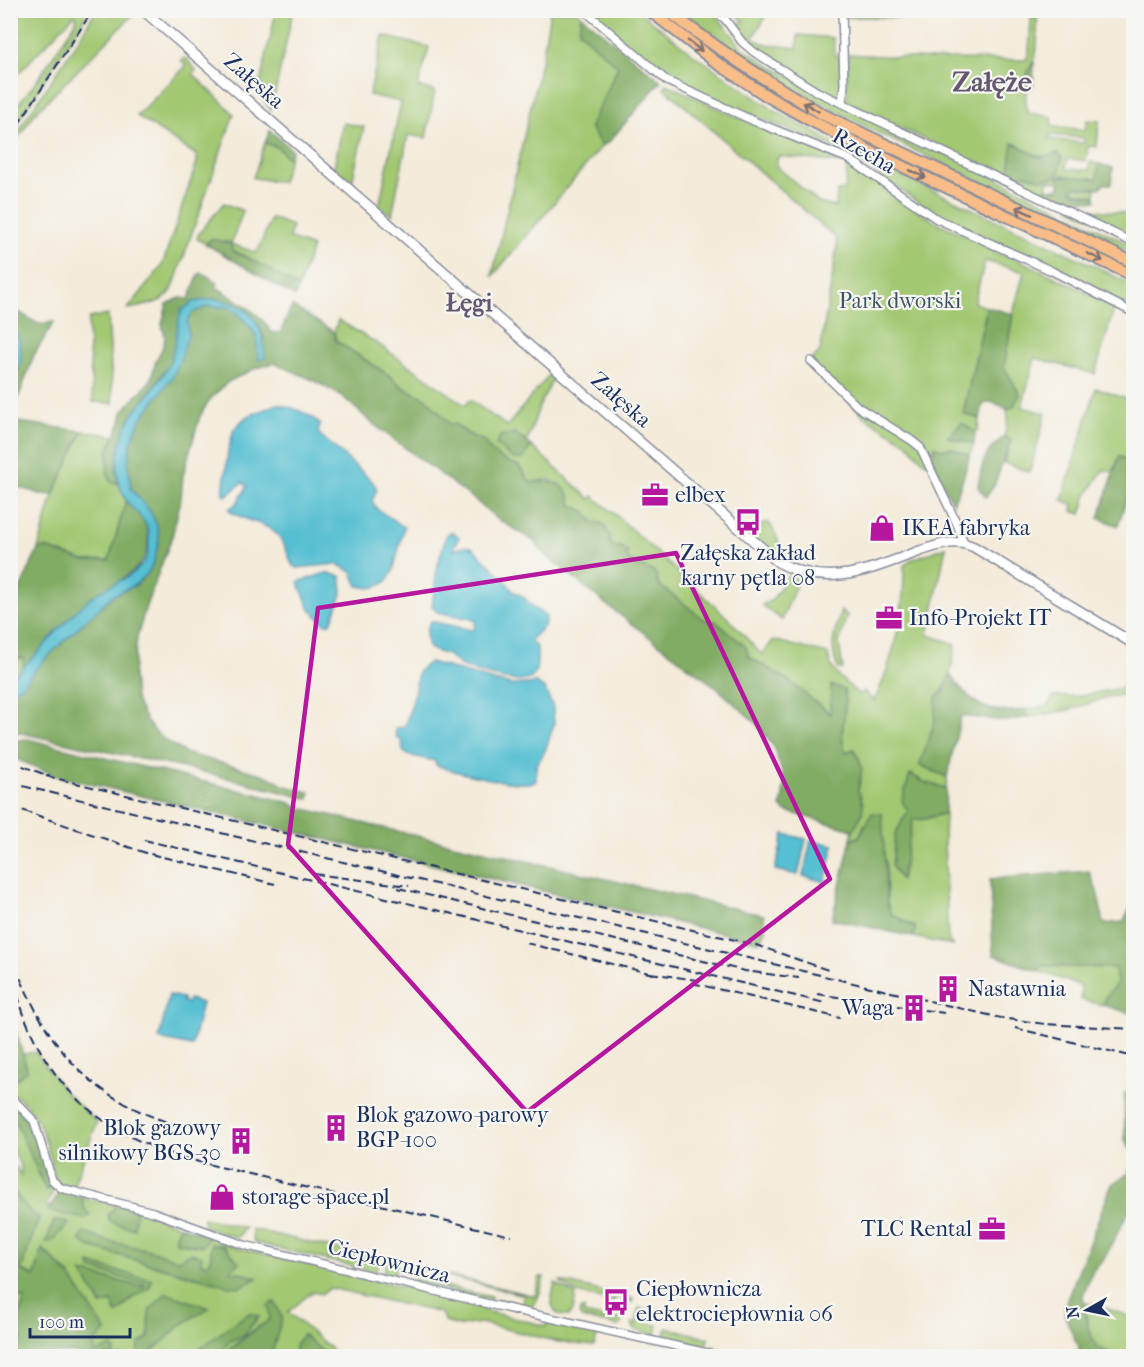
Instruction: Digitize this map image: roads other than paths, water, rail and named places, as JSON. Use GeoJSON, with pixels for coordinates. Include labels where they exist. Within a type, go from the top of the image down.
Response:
{"type":"FeatureCollection","features":[{"type":"Feature","properties":{"kind":"main road"},"geometry":{"type":"LineString","coordinates":[[649,10],[726,69],[806,118],[872,152],[1134,276]]}},
{"type":"Feature","properties":{"kind":"main road"},"geometry":{"type":"LineString","coordinates":[[667,10],[721,52],[824,115],[1134,263]]}},
{"type":"Feature","properties":{"kind":"street","name":"Załęska"},"geometry":{"type":"LineString","coordinates":[[143,10],[778,562],[803,573],[839,576],[872,568],[944,543],[964,543]]}},
{"type":"Feature","properties":{"kind":"street","name":"Rzecha"},"geometry":{"type":"LineString","coordinates":[[584,10],[667,81],[756,122],[849,159],[938,219],[1052,271],[1134,313]]}},
{"type":"Feature","properties":{"kind":"street"},"geometry":{"type":"LineString","coordinates":[[714,10],[725,19],[742,42],[797,80],[1134,243]]}},
{"type":"Feature","properties":{"kind":"street"},"geometry":{"type":"LineString","coordinates":[[1132,10],[1134,37]]}},
{"type":"Feature","properties":{"kind":"street"},"geometry":{"type":"LineString","coordinates":[[842,103],[844,85],[842,11],[1006,13]]}},
{"type":"Feature","properties":{"kind":"street"},"geometry":{"type":"LineString","coordinates":[[811,361],[858,407],[920,447],[964,543],[1134,644]]}},
{"type":"Feature","properties":{"kind":"street","name":"Ciepłownicza"},"geometry":{"type":"LineString","coordinates":[[10,1096],[34,1121],[54,1184],[61,1188],[153,1212],[244,1245],[493,1305],[721,1356]]}},
{"type":"Feature","properties":{"kind":"water"},"geometry":{"type":"Polygon","coordinates":[[[215,299],[227,301],[246,310],[258,325],[265,357],[259,360],[256,334],[230,307],[208,306],[192,313],[187,321],[188,335],[180,361],[173,376],[139,422],[131,443],[128,462],[131,489],[150,511],[157,526],[159,540],[154,561],[148,573],[135,585],[112,596],[45,659],[23,684],[11,693],[11,678],[75,612],[99,592],[135,572],[144,562],[149,547],[148,531],[146,524],[127,502],[120,487],[117,471],[120,445],[135,411],[157,385],[169,364],[174,351],[181,311],[193,302],[215,299]]]}},
{"type":"Feature","properties":{"kind":"water"},"geometry":{"type":"Polygon","coordinates":[[[11,327],[19,342],[21,358],[11,390],[11,327]]]}},
{"type":"Feature","properties":{"kind":"water"},"geometry":{"type":"Polygon","coordinates":[[[277,404],[300,411],[320,424],[318,433],[373,482],[377,489],[372,501],[377,509],[404,527],[393,572],[387,581],[379,586],[370,588],[358,586],[352,572],[337,564],[297,568],[292,565],[287,550],[276,533],[229,509],[237,503],[247,487],[243,482],[226,496],[223,493],[228,451],[234,429],[246,417],[277,404]]]}},
{"type":"Feature","properties":{"kind":"water"},"geometry":{"type":"Polygon","coordinates":[[[454,533],[459,537],[453,550],[466,546],[472,547],[513,591],[524,597],[546,617],[544,626],[531,639],[537,647],[537,659],[534,676],[531,678],[517,681],[485,674],[460,665],[449,656],[428,647],[426,637],[431,621],[471,630],[474,629],[476,621],[437,612],[432,606],[437,568],[446,536],[454,533]]]}},
{"type":"Feature","properties":{"kind":"water"},"geometry":{"type":"Polygon","coordinates":[[[326,573],[341,576],[342,594],[331,623],[325,624],[310,609],[298,582],[326,573]]]}},
{"type":"Feature","properties":{"kind":"water"},"geometry":{"type":"Polygon","coordinates":[[[430,662],[494,681],[512,685],[536,683],[545,689],[553,707],[554,725],[545,751],[536,766],[536,781],[517,783],[457,772],[436,765],[435,761],[408,755],[403,751],[402,741],[396,736],[395,728],[404,727],[413,700],[418,672],[430,662]]]}},
{"type":"Feature","properties":{"kind":"water"},"geometry":{"type":"Polygon","coordinates":[[[784,834],[806,839],[798,875],[775,870],[784,834]]]}},
{"type":"Feature","properties":{"kind":"water"},"geometry":{"type":"Polygon","coordinates":[[[811,840],[834,845],[825,882],[803,876],[811,840]]]}},
{"type":"Feature","properties":{"kind":"water"},"geometry":{"type":"Polygon","coordinates":[[[169,995],[183,998],[183,1002],[187,1003],[189,999],[202,1003],[192,1046],[159,1039],[169,995]]]}},
{"type":"Feature","properties":{"kind":"railway"},"geometry":{"type":"LineString","coordinates":[[10,137],[93,10]]}},
{"type":"Feature","properties":{"kind":"railway"},"geometry":{"type":"LineString","coordinates":[[10,761],[54,778]]}},
{"type":"Feature","properties":{"kind":"railway"},"geometry":{"type":"LineString","coordinates":[[46,776],[756,945],[831,971]]}},
{"type":"Feature","properties":{"kind":"railway"},"geometry":{"type":"LineString","coordinates":[[10,783],[1001,1018],[1045,1024],[1134,1029]]}},
{"type":"Feature","properties":{"kind":"railway"},"geometry":{"type":"LineString","coordinates":[[10,806],[146,853],[275,884]]}},
{"type":"Feature","properties":{"kind":"railway"},"geometry":{"type":"LineString","coordinates":[[144,840],[825,1003]]}},
{"type":"Feature","properties":{"kind":"railway"},"geometry":{"type":"LineString","coordinates":[[314,874],[409,886]]}},
{"type":"Feature","properties":{"kind":"railway"},"geometry":{"type":"LineString","coordinates":[[398,888],[745,971],[799,978]]}},
{"type":"Feature","properties":{"kind":"railway"},"geometry":{"type":"LineString","coordinates":[[526,943],[657,975]]}},
{"type":"Feature","properties":{"kind":"railway"},"geometry":{"type":"LineString","coordinates":[[10,953],[39,1016],[55,1042],[74,1064],[95,1084],[121,1101],[150,1116],[185,1128]]}},
{"type":"Feature","properties":{"kind":"railway"},"geometry":{"type":"LineString","coordinates":[[10,968],[28,1025],[42,1053],[58,1077],[76,1098],[119,1130],[144,1143],[199,1162],[511,1236]]}},
{"type":"Feature","properties":{"kind":"railway"},"geometry":{"type":"LineString","coordinates":[[650,973],[703,981]]}},
{"type":"Feature","properties":{"kind":"railway"},"geometry":{"type":"LineString","coordinates":[[692,983],[840,1018]]}},
{"type":"Feature","properties":{"kind":"railway"},"geometry":{"type":"LineString","coordinates":[[817,994],[944,1013]]}},
{"type":"Feature","properties":{"kind":"railway"},"geometry":{"type":"LineString","coordinates":[[1015,1028],[1134,1057]]}},
{"type":"Feature","properties":{"kind":"place","name":"elbex"},"geometry":{"type":"Point","coordinates":[655,495]}},
{"type":"Feature","properties":{"kind":"place","name":"Załęska zakład karny pętla 08"},"geometry":{"type":"Point","coordinates":[748,522]}},
{"type":"Feature","properties":{"kind":"place","name":"IKEA fabryka"},"geometry":{"type":"Point","coordinates":[882,528]}},
{"type":"Feature","properties":{"kind":"place","name":"Info-Projekt IT"},"geometry":{"type":"Point","coordinates":[889,618]}},
{"type":"Feature","properties":{"kind":"place","name":"Nastawnia"},"geometry":{"type":"Point","coordinates":[948,989]}},
{"type":"Feature","properties":{"kind":"place","name":"Waga"},"geometry":{"type":"Point","coordinates":[914,1008]}},
{"type":"Feature","properties":{"kind":"place","name":"Blok gazowo-parowy BGP-100"},"geometry":{"type":"Point","coordinates":[336,1128]}},
{"type":"Feature","properties":{"kind":"place","name":"Blok gazowy silnikowy BGS-30"},"geometry":{"type":"Point","coordinates":[241,1141]}},
{"type":"Feature","properties":{"kind":"place","name":"storage-space.pl"},"geometry":{"type":"Point","coordinates":[222,1197]}},
{"type":"Feature","properties":{"kind":"place","name":"TLC Rental"},"geometry":{"type":"Point","coordinates":[992,1229]}},
{"type":"Feature","properties":{"kind":"place","name":"Ciepłownicza elektrociepłownia 06"},"geometry":{"type":"Point","coordinates":[616,1302]}},
{"type":"Feature","properties":{"kind":"district","name":"Załęże"},"geometry":{"type":"Point","coordinates":[992,81]}},
{"type":"Feature","properties":{"kind":"district","name":"Łęgi"},"geometry":{"type":"Point","coordinates":[469,303]}},
{"type":"Feature","properties":{"kind":"park label","name":"Park dworski"},"geometry":{"type":"Point","coordinates":[900,301]}}]}
